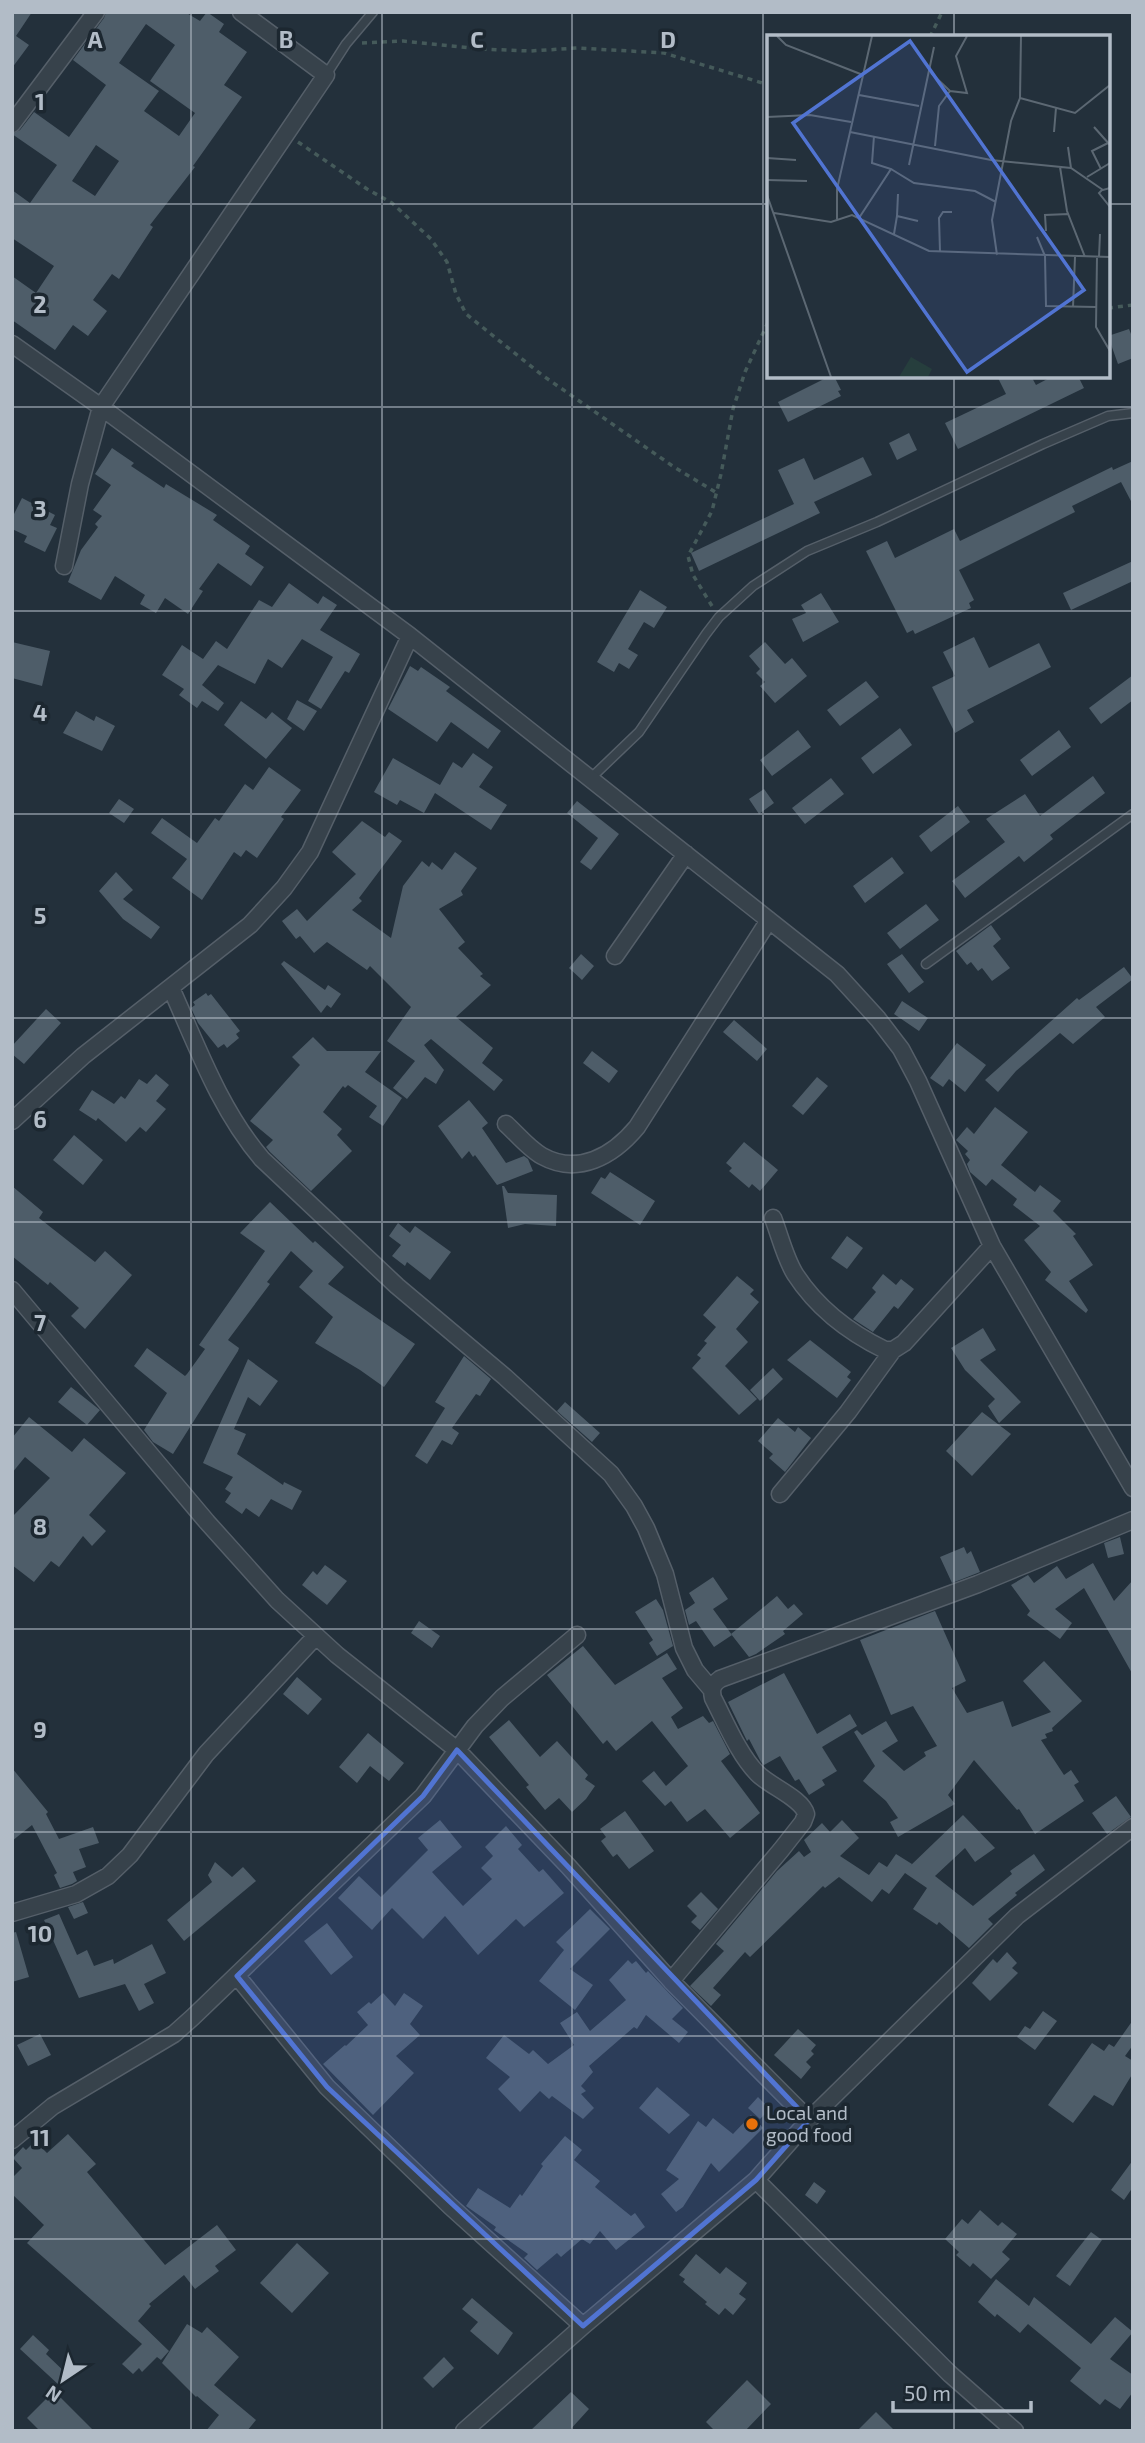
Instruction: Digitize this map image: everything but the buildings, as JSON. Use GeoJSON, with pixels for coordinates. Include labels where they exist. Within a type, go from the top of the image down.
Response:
{"type":"FeatureCollection","features":[{"type":"Feature","properties":{"kind":"street"},"geometry":{"type":"LineString","coordinates":[[12,124],[96,12]]}},
{"type":"Feature","properties":{"kind":"street"},"geometry":{"type":"LineString","coordinates":[[64,566],[85,465],[101,407],[284,133],[326,75],[241,12]]}},
{"type":"Feature","properties":{"kind":"street"},"geometry":{"type":"LineString","coordinates":[[12,344],[410,636],[837,974],[901,1049],[992,1246],[1133,1488]]}},
{"type":"Feature","properties":{"kind":"street"},"geometry":{"type":"LineString","coordinates":[[12,1121],[83,1056],[250,925],[299,869],[350,768],[410,636]]}},
{"type":"Feature","properties":{"kind":"street"},"geometry":{"type":"LineString","coordinates":[[615,956],[686,854]]}},
{"type":"Feature","properties":{"kind":"street"},"geometry":{"type":"LineString","coordinates":[[506,1124],[540,1156],[563,1166],[586,1163],[624,1143],[637,1128],[769,920]]}},
{"type":"Feature","properties":{"kind":"street"},"geometry":{"type":"LineString","coordinates":[[171,988],[232,1117],[247,1142],[262,1159],[397,1286],[549,1417],[623,1489],[658,1554],[684,1648],[695,1670],[711,1689],[713,1698],[751,1767],[767,1782],[800,1804],[806,1814],[781,1850],[671,1980]]}},
{"type":"Feature","properties":{"kind":"street"},"geometry":{"type":"LineString","coordinates":[[773,1218],[794,1272],[816,1301],[871,1343],[885,1350],[893,1350]]}},
{"type":"Feature","properties":{"kind":"street"},"geometry":{"type":"LineString","coordinates":[[780,1494],[848,1412],[893,1350],[904,1343],[992,1246]]}},
{"type":"Feature","properties":{"kind":"street"},"geometry":{"type":"LineString","coordinates":[[12,1290],[207,1522],[277,1600],[347,1663],[457,1750],[560,1856],[671,1980],[809,2120]]}},
{"type":"Feature","properties":{"kind":"street"},"geometry":{"type":"LineString","coordinates":[[711,1689],[720,1679],[978,1584],[1133,1520]]}},
{"type":"Feature","properties":{"kind":"street"},"geometry":{"type":"LineString","coordinates":[[12,2140],[53,2106],[174,2034],[423,1796],[475,1726],[502,1698],[577,1635]]}},
{"type":"Feature","properties":{"kind":"street"},"geometry":{"type":"LineString","coordinates":[[12,1913],[76,1894],[108,1876],[130,1855],[206,1754],[316,1636]]}},
{"type":"Feature","properties":{"kind":"street"},"geometry":{"type":"LineString","coordinates":[[464,2431],[756,2180],[809,2120],[1017,1916],[1133,1827]]}},
{"type":"Feature","properties":{"kind":"street"},"geometry":{"type":"LineString","coordinates":[[237,1976],[327,2087],[450,2206],[583,2326]]}},
{"type":"Feature","properties":{"kind":"street"},"geometry":{"type":"LineString","coordinates":[[756,2180],[950,2374],[1015,2431]]}},
{"type":"Feature","properties":{"kind":"lane"},"geometry":{"type":"LineString","coordinates":[[326,75],[346,44],[373,12]]}},
{"type":"Feature","properties":{"kind":"lane"},"geometry":{"type":"LineString","coordinates":[[591,778],[639,732],[719,617],[753,586],[807,551],[877,522],[1108,416],[1133,412]]}},
{"type":"Feature","properties":{"kind":"lane"},"geometry":{"type":"LineString","coordinates":[[926,964],[1133,814]]}},
{"type":"Feature","properties":{"kind":"path"},"geometry":{"type":"LineString","coordinates":[[930,35],[942,12]]}},
{"type":"Feature","properties":{"kind":"path"},"geometry":{"type":"LineString","coordinates":[[346,44],[403,41],[480,49],[530,51],[577,48],[664,53],[767,84]]}},
{"type":"Feature","properties":{"kind":"path"},"geometry":{"type":"LineString","coordinates":[[284,133],[391,203],[431,239],[447,262],[461,305],[475,321],[542,375],[674,467],[717,493]]}},
{"type":"Feature","properties":{"kind":"path"},"geometry":{"type":"LineString","coordinates":[[1110,308],[1133,305]]}},
{"type":"Feature","properties":{"kind":"path"},"geometry":{"type":"LineString","coordinates":[[719,617],[693,575],[688,556],[712,511],[733,409],[745,372],[767,324]]}},
{"type":"Feature","properties":{"kind":"highlighted area"},"geometry":{"type":"Polygon","coordinates":[[[457,1750],[809,2120],[756,2180],[583,2326],[327,2087],[237,1976],[423,1796],[457,1750]]]}},
{"type":"Feature","properties":{"kind":"place","name":"Local and good food"},"geometry":{"type":"Point","coordinates":[752,2124]}}]}
